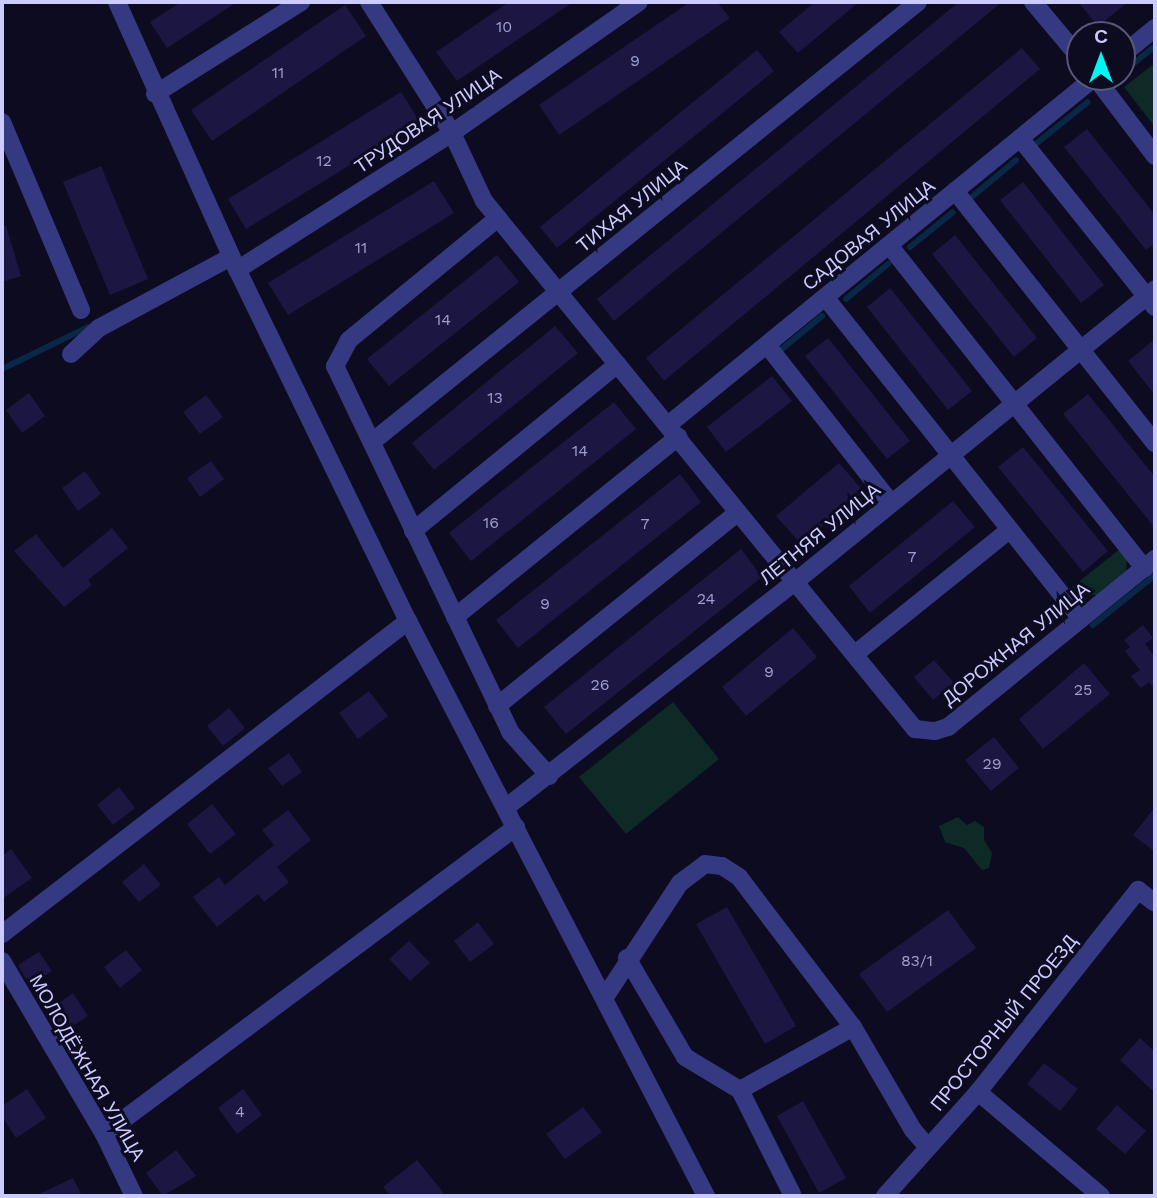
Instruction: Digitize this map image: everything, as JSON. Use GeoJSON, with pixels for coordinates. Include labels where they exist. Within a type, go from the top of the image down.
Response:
{"type":"FeatureCollection","features":[{"type":"Feature","properties":{"kind":"street"},"geometry":{"type":"LineString","coordinates":[[117,2],[155,94],[234,264],[408,621],[508,806],[516,827],[706,1196]]}},
{"type":"Feature","properties":{"kind":"street"},"geometry":{"type":"LineString","coordinates":[[155,94],[301,2]]}},
{"type":"Feature","properties":{"kind":"street","name":"ДОРОЖНАЯ УЛИЦА"},"geometry":{"type":"LineString","coordinates":[[369,2],[452,134],[484,201],[915,730],[935,732],[948,727],[1149,564]]}},
{"type":"Feature","properties":{"kind":"street","name":"ТРУДОВАЯ УЛИЦА"},"geometry":{"type":"LineString","coordinates":[[71,354],[99,328],[234,264],[452,134],[639,2]]}},
{"type":"Feature","properties":{"kind":"street","name":"ТИХАЯ УЛИЦА"},"geometry":{"type":"LineString","coordinates":[[372,442],[918,2]]}},
{"type":"Feature","properties":{"kind":"street"},"geometry":{"type":"LineString","coordinates":[[1034,2],[1066,41]]}},
{"type":"Feature","properties":{"kind":"street"},"geometry":{"type":"LineString","coordinates":[[1136,44],[1155,29]]}},
{"type":"Feature","properties":{"kind":"street","name":"САДОВАЯ УЛИЦА"},"geometry":{"type":"LineString","coordinates":[[455,617],[673,430],[767,345],[1078,91]]}},
{"type":"Feature","properties":{"kind":"street"},"geometry":{"type":"LineString","coordinates":[[1106,91],[1155,156]]}},
{"type":"Feature","properties":{"kind":"street"},"geometry":{"type":"LineString","coordinates":[[2,122],[81,310]]}},
{"type":"Feature","properties":{"kind":"street"},"geometry":{"type":"LineString","coordinates":[[1020,138],[1152,298]]}},
{"type":"Feature","properties":{"kind":"street"},"geometry":{"type":"LineString","coordinates":[[955,191],[1155,443]]}},
{"type":"Feature","properties":{"kind":"street"},"geometry":{"type":"LineString","coordinates":[[498,218],[349,340],[335,366],[510,732],[549,776]]}},
{"type":"Feature","properties":{"kind":"street"},"geometry":{"type":"LineString","coordinates":[[889,245],[1015,403],[1149,564]]}},
{"type":"Feature","properties":{"kind":"street"},"geometry":{"type":"LineString","coordinates":[[825,297],[1008,531],[1081,619]]}},
{"type":"Feature","properties":{"kind":"street","name":"ЛЕТНЯЯ УЛИЦА"},"geometry":{"type":"LineString","coordinates":[[508,806],[795,582],[1080,350],[1152,298]]}},
{"type":"Feature","properties":{"kind":"street"},"geometry":{"type":"LineString","coordinates":[[767,345],[891,503]]}},
{"type":"Feature","properties":{"kind":"street"},"geometry":{"type":"LineString","coordinates":[[413,531],[618,364]]}},
{"type":"Feature","properties":{"kind":"street"},"geometry":{"type":"LineString","coordinates":[[497,706],[738,512]]}},
{"type":"Feature","properties":{"kind":"street"},"geometry":{"type":"LineString","coordinates":[[855,654],[1008,531]]}},
{"type":"Feature","properties":{"kind":"street"},"geometry":{"type":"LineString","coordinates":[[2,934],[408,621]]}},
{"type":"Feature","properties":{"kind":"street"},"geometry":{"type":"LineString","coordinates":[[104,1133],[516,827]]}},
{"type":"Feature","properties":{"kind":"street"},"geometry":{"type":"LineString","coordinates":[[605,997],[627,958],[680,883],[705,863],[722,866],[739,877],[853,1027],[913,1130],[928,1147]]}},
{"type":"Feature","properties":{"kind":"street","name":"ПРОСТОРНЫЙ ПРОЕЗД"},"geometry":{"type":"LineString","coordinates":[[885,1196],[978,1092],[1138,890],[1155,903]]}},
{"type":"Feature","properties":{"kind":"street"},"geometry":{"type":"LineString","coordinates":[[627,958],[685,1058],[740,1090],[792,1194]]}},
{"type":"Feature","properties":{"kind":"street","name":"МОЛОДЁЖНАЯ УЛИЦА"},"geometry":{"type":"LineString","coordinates":[[2,961],[104,1133],[134,1196]]}},
{"type":"Feature","properties":{"kind":"street"},"geometry":{"type":"LineString","coordinates":[[740,1090],[853,1027]]}},
{"type":"Feature","properties":{"kind":"street"},"geometry":{"type":"LineString","coordinates":[[978,1092],[1101,1196]]}},
{"type":"Feature","properties":{"kind":"green space"},"geometry":{"type":"Polygon","coordinates":[[[1155,63],[1155,127],[1127,91],[1136,91],[1136,78],[1155,63]]]}},
{"type":"Feature","properties":{"kind":"green space"},"geometry":{"type":"Polygon","coordinates":[[[1120,549],[1127,557],[1126,572],[1097,595],[1077,594],[1072,587],[1120,549]]]}},
{"type":"Feature","properties":{"kind":"green space"},"geometry":{"type":"Polygon","coordinates":[[[673,702],[719,759],[626,834],[579,777],[673,702]]]}},
{"type":"Feature","properties":{"kind":"green space"},"geometry":{"type":"Polygon","coordinates":[[[958,817],[967,825],[975,821],[984,827],[984,840],[992,853],[989,868],[982,870],[964,848],[945,842],[939,826],[958,817]]]}},
{"type":"Feature","properties":{"kind":"building"},"geometry":{"type":"Polygon","coordinates":[[[181,2],[237,2],[167,48],[150,22],[181,2]]]}},
{"type":"Feature","properties":{"kind":"building"},"geometry":{"type":"Polygon","coordinates":[[[509,2],[573,2],[457,81],[436,52],[509,2]]]}},
{"type":"Feature","properties":{"kind":"building"},"geometry":{"type":"Polygon","coordinates":[[[690,2],[717,2],[730,18],[559,135],[539,105],[690,2]]]}},
{"type":"Feature","properties":{"kind":"building"},"geometry":{"type":"Polygon","coordinates":[[[815,2],[859,2],[798,53],[779,32],[815,2]]]}},
{"type":"Feature","properties":{"kind":"building"},"geometry":{"type":"Polygon","coordinates":[[[959,2],[1002,2],[614,321],[597,299],[959,2]]]}},
{"type":"Feature","properties":{"kind":"building"},"geometry":{"type":"Polygon","coordinates":[[[1078,2],[1128,2],[1104,21],[1094,21],[1078,2]]]}},
{"type":"Feature","properties":{"kind":"building"},"geometry":{"type":"Polygon","coordinates":[[[345,5],[366,36],[212,141],[191,110],[345,5]]]}},
{"type":"Feature","properties":{"kind":"building"},"geometry":{"type":"Polygon","coordinates":[[[1022,48],[1040,69],[664,381],[646,358],[1022,48]]]}},
{"type":"Feature","properties":{"kind":"building"},"geometry":{"type":"Polygon","coordinates":[[[757,50],[774,71],[557,248],[540,227],[757,50]]]}},
{"type":"Feature","properties":{"kind":"building"},"geometry":{"type":"Polygon","coordinates":[[[401,92],[420,122],[246,229],[228,199],[401,92]]]}},
{"type":"Feature","properties":{"kind":"building"},"geometry":{"type":"Polygon","coordinates":[[[1087,129],[1155,215],[1155,243],[1146,250],[1064,147],[1087,129]]]}},
{"type":"Feature","properties":{"kind":"building"},"geometry":{"type":"Polygon","coordinates":[[[101,166],[148,279],[110,295],[63,182],[101,166]]]}},
{"type":"Feature","properties":{"kind":"building"},"geometry":{"type":"Polygon","coordinates":[[[434,181],[454,213],[288,315],[268,283],[434,181]]]}},
{"type":"Feature","properties":{"kind":"building"},"geometry":{"type":"Polygon","coordinates":[[[1023,182],[1104,285],[1081,303],[1000,200],[1023,182]]]}},
{"type":"Feature","properties":{"kind":"building"},"geometry":{"type":"Polygon","coordinates":[[[2,226],[6,226],[21,276],[2,282],[2,226]]]}},
{"type":"Feature","properties":{"kind":"building"},"geometry":{"type":"Polygon","coordinates":[[[955,235],[1037,338],[1014,357],[932,254],[955,235]]]}},
{"type":"Feature","properties":{"kind":"building"},"geometry":{"type":"Polygon","coordinates":[[[497,255],[519,282],[389,386],[367,359],[497,255]]]}},
{"type":"Feature","properties":{"kind":"building"},"geometry":{"type":"Polygon","coordinates":[[[890,288],[972,391],[948,410],[867,307],[890,288]]]}},
{"type":"Feature","properties":{"kind":"building"},"geometry":{"type":"Polygon","coordinates":[[[555,326],[578,353],[434,470],[412,443],[555,326]]]}},
{"type":"Feature","properties":{"kind":"building"},"geometry":{"type":"Polygon","coordinates":[[[828,338],[910,441],[887,459],[805,356],[828,338]]]}},
{"type":"Feature","properties":{"kind":"building"},"geometry":{"type":"Polygon","coordinates":[[[1155,339],[1155,395],[1128,361],[1155,339]]]}},
{"type":"Feature","properties":{"kind":"building"},"geometry":{"type":"Polygon","coordinates":[[[772,376],[792,401],[726,452],[707,427],[772,376]]]}},
{"type":"Feature","properties":{"kind":"building"},"geometry":{"type":"Polygon","coordinates":[[[29,393],[45,416],[22,433],[6,410],[29,393]]]}},
{"type":"Feature","properties":{"kind":"building"},"geometry":{"type":"Polygon","coordinates":[[[1088,394],[1155,477],[1155,528],[1063,414],[1088,394]]]}},
{"type":"Feature","properties":{"kind":"building"},"geometry":{"type":"Polygon","coordinates":[[[206,395],[223,417],[200,434],[183,412],[206,395]]]}},
{"type":"Feature","properties":{"kind":"building"},"geometry":{"type":"Polygon","coordinates":[[[614,402],[636,429],[471,561],[449,533],[614,402]]]}},
{"type":"Feature","properties":{"kind":"building"},"geometry":{"type":"Polygon","coordinates":[[[1023,447],[1108,551],[1083,572],[998,467],[1023,447]]]}},
{"type":"Feature","properties":{"kind":"building"},"geometry":{"type":"Polygon","coordinates":[[[211,461],[224,479],[200,497],[187,478],[211,461]]]}},
{"type":"Feature","properties":{"kind":"building"},"geometry":{"type":"Polygon","coordinates":[[[839,463],[864,492],[801,544],[776,516],[839,463]]]}},
{"type":"Feature","properties":{"kind":"building"},"geometry":{"type":"Polygon","coordinates":[[[85,471],[101,494],[78,511],[62,488],[85,471]]]}},
{"type":"Feature","properties":{"kind":"building"},"geometry":{"type":"Polygon","coordinates":[[[680,474],[701,502],[518,648],[496,620],[680,474]]]}},
{"type":"Feature","properties":{"kind":"building"},"geometry":{"type":"Polygon","coordinates":[[[953,501],[975,527],[870,613],[849,586],[953,501]]]}},
{"type":"Feature","properties":{"kind":"building"},"geometry":{"type":"Polygon","coordinates":[[[112,528],[128,548],[88,580],[92,585],[64,607],[14,551],[36,534],[63,568],[112,528]]]}},
{"type":"Feature","properties":{"kind":"building"},"geometry":{"type":"Polygon","coordinates":[[[741,549],[762,577],[566,734],[544,707],[741,549]]]}},
{"type":"Feature","properties":{"kind":"building"},"geometry":{"type":"Polygon","coordinates":[[[1143,625],[1153,638],[1145,644],[1155,657],[1155,690],[1149,682],[1141,688],[1131,676],[1140,670],[1125,651],[1130,647],[1124,640],[1143,625]]]}},
{"type":"Feature","properties":{"kind":"building"},"geometry":{"type":"Polygon","coordinates":[[[793,628],[817,657],[746,716],[722,687],[793,628]]]}},
{"type":"Feature","properties":{"kind":"building"},"geometry":{"type":"Polygon","coordinates":[[[934,660],[954,683],[933,700],[914,677],[934,660]]]}},
{"type":"Feature","properties":{"kind":"building"},"geometry":{"type":"Polygon","coordinates":[[[1084,663],[1110,694],[1043,749],[1019,719],[1084,663]]]}},
{"type":"Feature","properties":{"kind":"building"},"geometry":{"type":"Polygon","coordinates":[[[369,691],[388,716],[358,739],[339,713],[369,691]]]}},
{"type":"Feature","properties":{"kind":"building"},"geometry":{"type":"Polygon","coordinates":[[[229,708],[245,728],[223,746],[207,726],[229,708]]]}},
{"type":"Feature","properties":{"kind":"building"},"geometry":{"type":"Polygon","coordinates":[[[994,737],[1019,768],[991,791],[965,760],[994,737]]]}},
{"type":"Feature","properties":{"kind":"building"},"geometry":{"type":"Polygon","coordinates":[[[289,753],[302,772],[282,786],[268,768],[289,753]]]}},
{"type":"Feature","properties":{"kind":"building"},"geometry":{"type":"Polygon","coordinates":[[[119,787],[135,808],[113,825],[97,805],[119,787]]]}},
{"type":"Feature","properties":{"kind":"building"},"geometry":{"type":"Polygon","coordinates":[[[212,804],[236,834],[210,854],[187,824],[212,804]]]}},
{"type":"Feature","properties":{"kind":"building"},"geometry":{"type":"Polygon","coordinates":[[[1155,807],[1155,852],[1133,835],[1155,807]]]}},
{"type":"Feature","properties":{"kind":"building"},"geometry":{"type":"Polygon","coordinates":[[[288,810],[311,840],[277,867],[289,882],[264,902],[258,894],[217,927],[193,897],[219,877],[225,885],[274,845],[262,830],[288,810]]]}},
{"type":"Feature","properties":{"kind":"building"},"geometry":{"type":"Polygon","coordinates":[[[11,849],[32,878],[2,899],[2,856],[11,849]]]}},
{"type":"Feature","properties":{"kind":"building"},"geometry":{"type":"Polygon","coordinates":[[[144,864],[161,885],[139,902],[122,882],[144,864]]]}},
{"type":"Feature","properties":{"kind":"building"},"geometry":{"type":"Polygon","coordinates":[[[727,907],[796,1026],[765,1044],[696,924],[727,907]]]}},
{"type":"Feature","properties":{"kind":"building"},"geometry":{"type":"Polygon","coordinates":[[[948,910],[976,948],[887,1012],[859,974],[948,910]]]}},
{"type":"Feature","properties":{"kind":"building"},"geometry":{"type":"Polygon","coordinates":[[[478,922],[494,944],[470,962],[454,941],[478,922]]]}},
{"type":"Feature","properties":{"kind":"building"},"geometry":{"type":"Polygon","coordinates":[[[409,941],[430,963],[410,981],[389,959],[409,941]]]}},
{"type":"Feature","properties":{"kind":"building"},"geometry":{"type":"Polygon","coordinates":[[[126,950],[142,970],[120,988],[104,967],[126,950]]]}},
{"type":"Feature","properties":{"kind":"building"},"geometry":{"type":"Polygon","coordinates":[[[39,952],[52,971],[30,986],[18,965],[39,952]]]}},
{"type":"Feature","properties":{"kind":"building"},"geometry":{"type":"Polygon","coordinates":[[[73,993],[88,1016],[64,1032],[49,1010],[73,993]]]}},
{"type":"Feature","properties":{"kind":"building"},"geometry":{"type":"Polygon","coordinates":[[[1140,1038],[1155,1052],[1155,1093],[1120,1060],[1140,1038]]]}},
{"type":"Feature","properties":{"kind":"building"},"geometry":{"type":"Polygon","coordinates":[[[1044,1063],[1078,1089],[1060,1111],[1027,1084],[1044,1063]]]}},
{"type":"Feature","properties":{"kind":"building"},"geometry":{"type":"Polygon","coordinates":[[[27,1089],[46,1118],[16,1138],[2,1116],[2,1106],[27,1089]]]}},
{"type":"Feature","properties":{"kind":"building"},"geometry":{"type":"Polygon","coordinates":[[[243,1089],[262,1115],[237,1134],[218,1108],[243,1089]]]}},
{"type":"Feature","properties":{"kind":"building"},"geometry":{"type":"Polygon","coordinates":[[[803,1101],[846,1178],[819,1193],[777,1116],[803,1101]]]}},
{"type":"Feature","properties":{"kind":"building"},"geometry":{"type":"Polygon","coordinates":[[[1117,1105],[1146,1131],[1125,1154],[1096,1129],[1117,1105]]]}},
{"type":"Feature","properties":{"kind":"building"},"geometry":{"type":"Polygon","coordinates":[[[583,1107],[602,1132],[565,1159],[546,1134],[583,1107]]]}},
{"type":"Feature","properties":{"kind":"building"},"geometry":{"type":"Polygon","coordinates":[[[176,1150],[196,1176],[163,1196],[146,1173],[176,1150]]]}},
{"type":"Feature","properties":{"kind":"building"},"geometry":{"type":"Polygon","coordinates":[[[417,1160],[446,1196],[391,1196],[383,1187],[417,1160]]]}},
{"type":"Feature","properties":{"kind":"building"},"geometry":{"type":"Polygon","coordinates":[[[73,1178],[82,1196],[35,1196],[73,1178]]]}},
{"type":"Feature","properties":{"kind":"waterway"},"geometry":{"type":"LineString","coordinates":[[1136,62],[1155,46]]}},
{"type":"Feature","properties":{"kind":"waterway"},"geometry":{"type":"LineString","coordinates":[[1037,143],[1088,102]]}},
{"type":"Feature","properties":{"kind":"waterway"},"geometry":{"type":"LineString","coordinates":[[973,196],[1016,160]]}},
{"type":"Feature","properties":{"kind":"waterway"},"geometry":{"type":"LineString","coordinates":[[910,247],[953,212]]}},
{"type":"Feature","properties":{"kind":"waterway"},"geometry":{"type":"LineString","coordinates":[[846,299],[888,264]]}},
{"type":"Feature","properties":{"kind":"waterway"},"geometry":{"type":"LineString","coordinates":[[782,349],[822,316]]}},
{"type":"Feature","properties":{"kind":"waterway"},"geometry":{"type":"LineString","coordinates":[[2,369],[88,327]]}},
{"type":"Feature","properties":{"kind":"waterway"},"geometry":{"type":"LineString","coordinates":[[1093,625],[1155,575]]}}]}
